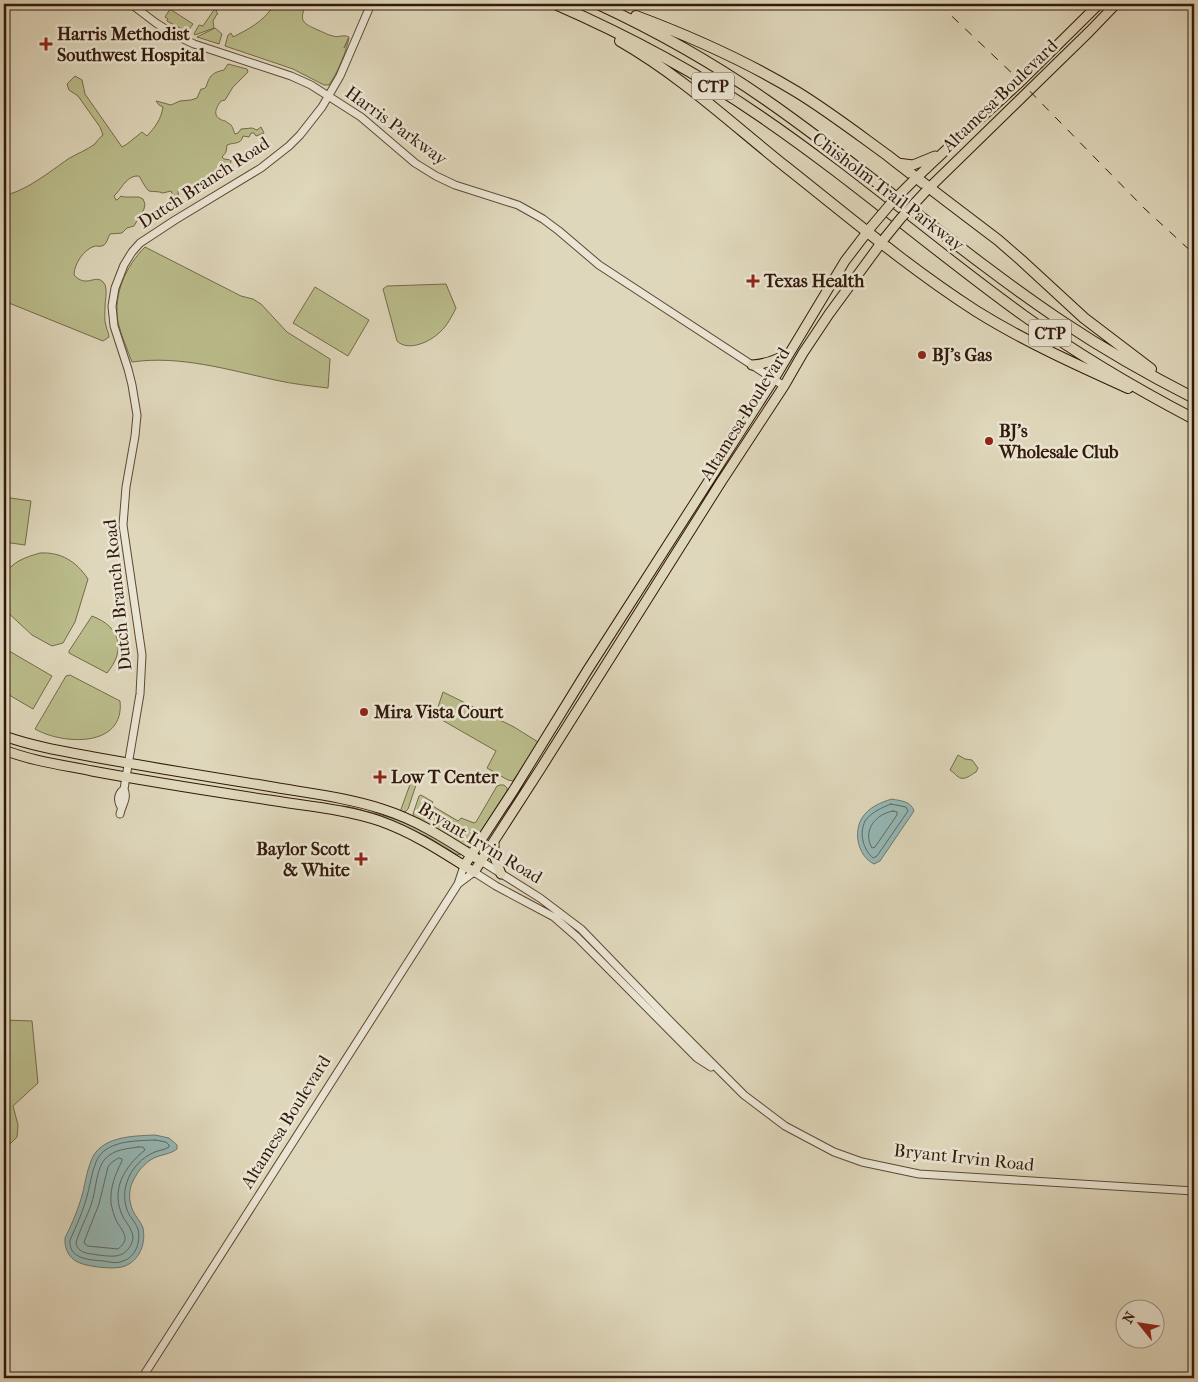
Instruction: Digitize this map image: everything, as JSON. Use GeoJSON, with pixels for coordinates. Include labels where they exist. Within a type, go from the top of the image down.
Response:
{"type":"FeatureCollection","features":[{"type":"Feature","properties":{"kind":"highway"},"geometry":{"type":"LineString","coordinates":[[551,4],[627,45],[672,74],[783,165],[869,229],[937,284],[976,311],[1020,336],[1098,375],[1176,409]]}},
{"type":"Feature","properties":{"kind":"highway","name":"Chisholm Trail Parkway"},"geometry":{"type":"LineString","coordinates":[[555,4],[635,42],[687,70],[731,97],[800,145],[1025,316],[1087,357],[1194,418]]}},
{"type":"Feature","properties":{"kind":"highway","name":"Chisholm Trail Parkway"},"geometry":{"type":"LineString","coordinates":[[598,4],[662,36],[738,81],[799,123],[995,273],[1062,321],[1115,355],[1190,396]]}},
{"type":"Feature","properties":{"kind":"highway"},"geometry":{"type":"LineString","coordinates":[[603,4],[669,28],[708,45],[752,66],[806,98],[897,163],[928,190],[1010,250],[1100,330],[1190,396]]}},
{"type":"Feature","properties":{"kind":"main road","name":"Altamesa Boulevard"},"geometry":{"type":"LineString","coordinates":[[464,866],[774,379],[845,261],[869,229],[915,179],[1018,84],[1099,4]]}},
{"type":"Feature","properties":{"kind":"main road","name":"Altamesa Boulevard"},"geometry":{"type":"LineString","coordinates":[[474,872],[720,482],[784,386],[810,342],[882,241],[928,190],[1116,4]]}},
{"type":"Feature","properties":{"kind":"main road"},"geometry":{"type":"LineString","coordinates":[[1072,30],[1081,40]]}},
{"type":"Feature","properties":{"kind":"main road"},"geometry":{"type":"LineString","coordinates":[[966,153],[978,133],[975,123]]}},
{"type":"Feature","properties":{"kind":"main road"},"geometry":{"type":"LineString","coordinates":[[897,163],[913,165],[942,153]]}},
{"type":"Feature","properties":{"kind":"main road"},"geometry":{"type":"LineString","coordinates":[[829,314],[825,310],[825,304],[845,261]]}},
{"type":"Feature","properties":{"kind":"main road"},"geometry":{"type":"LineString","coordinates":[[810,342],[810,336],[820,313],[818,306]]}},
{"type":"Feature","properties":{"kind":"main road"},"geometry":{"type":"LineString","coordinates":[[752,365],[767,364],[789,353]]}},
{"type":"Feature","properties":{"kind":"main road"},"geometry":{"type":"LineString","coordinates":[[653,590],[650,588],[650,585],[663,562],[663,554]]}},
{"type":"Feature","properties":{"kind":"main road","name":"Bryant Irvin Road"},"geometry":{"type":"LineString","coordinates":[[4,736],[43,748],[315,794],[370,806],[420,824],[481,861]]}},
{"type":"Feature","properties":{"kind":"main road","name":"Bryant Irvin Road"},"geometry":{"type":"LineString","coordinates":[[4,750],[35,760],[126,777],[326,809],[364,817],[411,834],[474,872]]}},
{"type":"Feature","properties":{"kind":"main road"},"geometry":{"type":"LineString","coordinates":[[494,840],[494,855],[501,874]]}},
{"type":"Feature","properties":{"kind":"street","name":"Harris Parkway"},"geometry":{"type":"LineString","coordinates":[[131,4],[156,23],[185,40],[291,76],[329,96],[361,116],[415,163],[429,172],[455,185],[518,205],[543,219],[599,265],[784,386]]}},
{"type":"Feature","properties":{"kind":"street","name":"Dutch Branch Road"},"geometry":{"type":"LineString","coordinates":[[121,810],[126,798],[124,789],[140,694],[142,649],[123,525],[126,487],[137,415],[128,369],[114,326],[112,306],[114,288],[124,265],[140,243],[261,168],[300,135],[329,96],[340,76],[371,4]]}},
{"type":"Feature","properties":{"kind":"street","name":"Bryant Irvin Road"},"geometry":{"type":"LineString","coordinates":[[481,861],[540,898],[581,929],[671,1026],[697,1058],[726,1077],[744,1095],[785,1126],[834,1152],[862,1162],[919,1174],[1194,1191]]}},
{"type":"Feature","properties":{"kind":"street","name":"Altamesa Boulevard"},"geometry":{"type":"LineString","coordinates":[[142,1378],[458,884],[464,866]]}},
{"type":"Feature","properties":{"kind":"street","name":"Altamesa Boulevard"},"geometry":{"type":"LineString","coordinates":[[458,884],[474,872]]}},
{"type":"Feature","properties":{"kind":"street","name":"Bryant Irvin Road"},"geometry":{"type":"LineString","coordinates":[[474,872],[554,917],[577,936],[671,1026]]}},
{"type":"Feature","properties":{"kind":"green space"},"geometry":{"type":"Polygon","coordinates":[[[218,4],[221,4],[216,11],[218,14],[213,21],[214,28],[195,35],[199,25],[203,26],[218,4]]]}},
{"type":"Feature","properties":{"kind":"green space"},"geometry":{"type":"Polygon","coordinates":[[[306,4],[303,14],[303,21],[305,23],[331,36],[349,37],[336,74],[329,85],[324,85],[293,69],[225,46],[228,35],[231,33],[233,37],[255,25],[268,13],[272,8],[269,5],[306,4]]]}},
{"type":"Feature","properties":{"kind":"green space"},"geometry":{"type":"Polygon","coordinates":[[[170,9],[193,24],[187,32],[167,21],[168,19],[165,17],[170,9]]]}},
{"type":"Feature","properties":{"kind":"green space"},"geometry":{"type":"Polygon","coordinates":[[[215,28],[222,34],[219,44],[197,37],[215,28]]]}},
{"type":"Feature","properties":{"kind":"green space"},"geometry":{"type":"Polygon","coordinates":[[[228,64],[247,69],[248,72],[233,87],[225,100],[219,103],[216,115],[231,125],[235,134],[241,129],[252,128],[257,130],[261,127],[264,133],[256,136],[254,133],[251,133],[249,137],[243,136],[239,142],[227,145],[226,152],[222,157],[231,160],[229,165],[192,191],[178,191],[179,203],[175,202],[171,191],[163,193],[149,191],[139,176],[129,179],[114,196],[116,200],[121,196],[139,197],[143,199],[144,209],[134,226],[127,228],[122,233],[110,234],[104,245],[95,246],[87,250],[80,257],[74,271],[74,275],[82,281],[96,279],[104,283],[106,293],[105,321],[109,337],[103,341],[4,301],[4,195],[20,190],[37,181],[68,159],[95,144],[103,135],[100,127],[78,96],[69,90],[67,84],[75,76],[82,80],[85,94],[122,147],[142,132],[147,136],[155,126],[161,116],[163,107],[156,101],[171,105],[180,101],[197,98],[201,89],[206,87],[211,76],[224,70],[228,64]]]}},
{"type":"Feature","properties":{"kind":"green space"},"geometry":{"type":"Polygon","coordinates":[[[145,247],[241,296],[253,299],[261,304],[287,332],[330,359],[328,388],[288,383],[186,362],[150,360],[132,362],[118,322],[117,301],[122,281],[132,263],[145,247]]]}},
{"type":"Feature","properties":{"kind":"green space"},"geometry":{"type":"Polygon","coordinates":[[[446,284],[456,308],[445,327],[431,339],[413,346],[407,346],[397,341],[383,289],[387,286],[446,284]]]}},
{"type":"Feature","properties":{"kind":"green space"},"geometry":{"type":"Polygon","coordinates":[[[315,287],[369,320],[348,356],[293,323],[315,287]]]}},
{"type":"Feature","properties":{"kind":"green space"},"geometry":{"type":"Polygon","coordinates":[[[4,497],[31,501],[25,545],[4,542],[4,497]]]}},
{"type":"Feature","properties":{"kind":"green space"},"geometry":{"type":"Polygon","coordinates":[[[40,553],[55,554],[67,559],[78,567],[88,579],[75,622],[63,643],[52,646],[32,635],[4,609],[3,580],[10,567],[29,556],[40,553]]]}},
{"type":"Feature","properties":{"kind":"green space"},"geometry":{"type":"Polygon","coordinates":[[[92,616],[109,626],[118,640],[117,656],[107,673],[69,653],[92,616]]]}},
{"type":"Feature","properties":{"kind":"green space"},"geometry":{"type":"Polygon","coordinates":[[[4,648],[52,676],[33,709],[4,692],[4,648]]]}},
{"type":"Feature","properties":{"kind":"green space"},"geometry":{"type":"Polygon","coordinates":[[[70,675],[120,701],[119,716],[113,727],[103,735],[90,739],[76,740],[61,738],[35,729],[66,676],[70,675]]]}},
{"type":"Feature","properties":{"kind":"green space"},"geometry":{"type":"Polygon","coordinates":[[[443,692],[514,727],[538,742],[513,781],[487,768],[496,751],[435,716],[443,692]]]}},
{"type":"Feature","properties":{"kind":"green space"},"geometry":{"type":"Polygon","coordinates":[[[958,755],[972,760],[978,768],[976,772],[967,777],[960,778],[950,770],[958,755]]]}},
{"type":"Feature","properties":{"kind":"green space"},"geometry":{"type":"Polygon","coordinates":[[[412,779],[417,782],[408,809],[405,812],[400,812],[412,779]]]}},
{"type":"Feature","properties":{"kind":"green space"},"geometry":{"type":"Polygon","coordinates":[[[504,785],[507,791],[472,845],[467,847],[415,818],[413,814],[421,795],[433,802],[431,805],[458,821],[461,818],[474,823],[497,786],[504,785]]]}},
{"type":"Feature","properties":{"kind":"green space"},"geometry":{"type":"Polygon","coordinates":[[[342,806],[403,822],[439,839],[461,855],[412,830],[342,808],[342,806]]]}},
{"type":"Feature","properties":{"kind":"green space"},"geometry":{"type":"Polygon","coordinates":[[[4,1020],[32,1021],[38,1083],[13,1106],[18,1125],[17,1137],[4,1150],[4,1020]]]}},
{"type":"Feature","properties":{"kind":"water"},"geometry":{"type":"Polygon","coordinates":[[[892,799],[908,803],[914,811],[880,861],[874,864],[864,856],[861,850],[858,837],[859,824],[871,808],[892,799]]]}},
{"type":"Feature","properties":{"kind":"water"},"geometry":{"type":"Polygon","coordinates":[[[155,1135],[169,1138],[177,1145],[177,1149],[147,1162],[131,1185],[131,1204],[144,1234],[141,1250],[135,1260],[121,1267],[104,1268],[79,1263],[69,1255],[65,1238],[78,1209],[89,1166],[95,1153],[109,1142],[118,1139],[155,1135]]]}},
{"type":"Feature","properties":{"kind":"railway"},"geometry":{"type":"LineString","coordinates":[[939,4],[1015,76],[1145,209],[1194,254]]}},
{"type":"Feature","properties":{"kind":"place","name":"Harris Methodist Southwest Hospital"},"geometry":{"type":"Point","coordinates":[46,44]}},
{"type":"Feature","properties":{"kind":"place","name":"Texas Health"},"geometry":{"type":"Point","coordinates":[753,281]}},
{"type":"Feature","properties":{"kind":"place","name":"BJ's Gas"},"geometry":{"type":"Point","coordinates":[922,355]}},
{"type":"Feature","properties":{"kind":"place","name":"BJ's Wholesale Club"},"geometry":{"type":"Point","coordinates":[989,441]}},
{"type":"Feature","properties":{"kind":"place","name":"Mira Vista Court"},"geometry":{"type":"Point","coordinates":[364,712]}},
{"type":"Feature","properties":{"kind":"place","name":"Low T Center"},"geometry":{"type":"Point","coordinates":[380,777]}},
{"type":"Feature","properties":{"kind":"place","name":"Baylor Scott & White"},"geometry":{"type":"Point","coordinates":[361,859]}}]}
